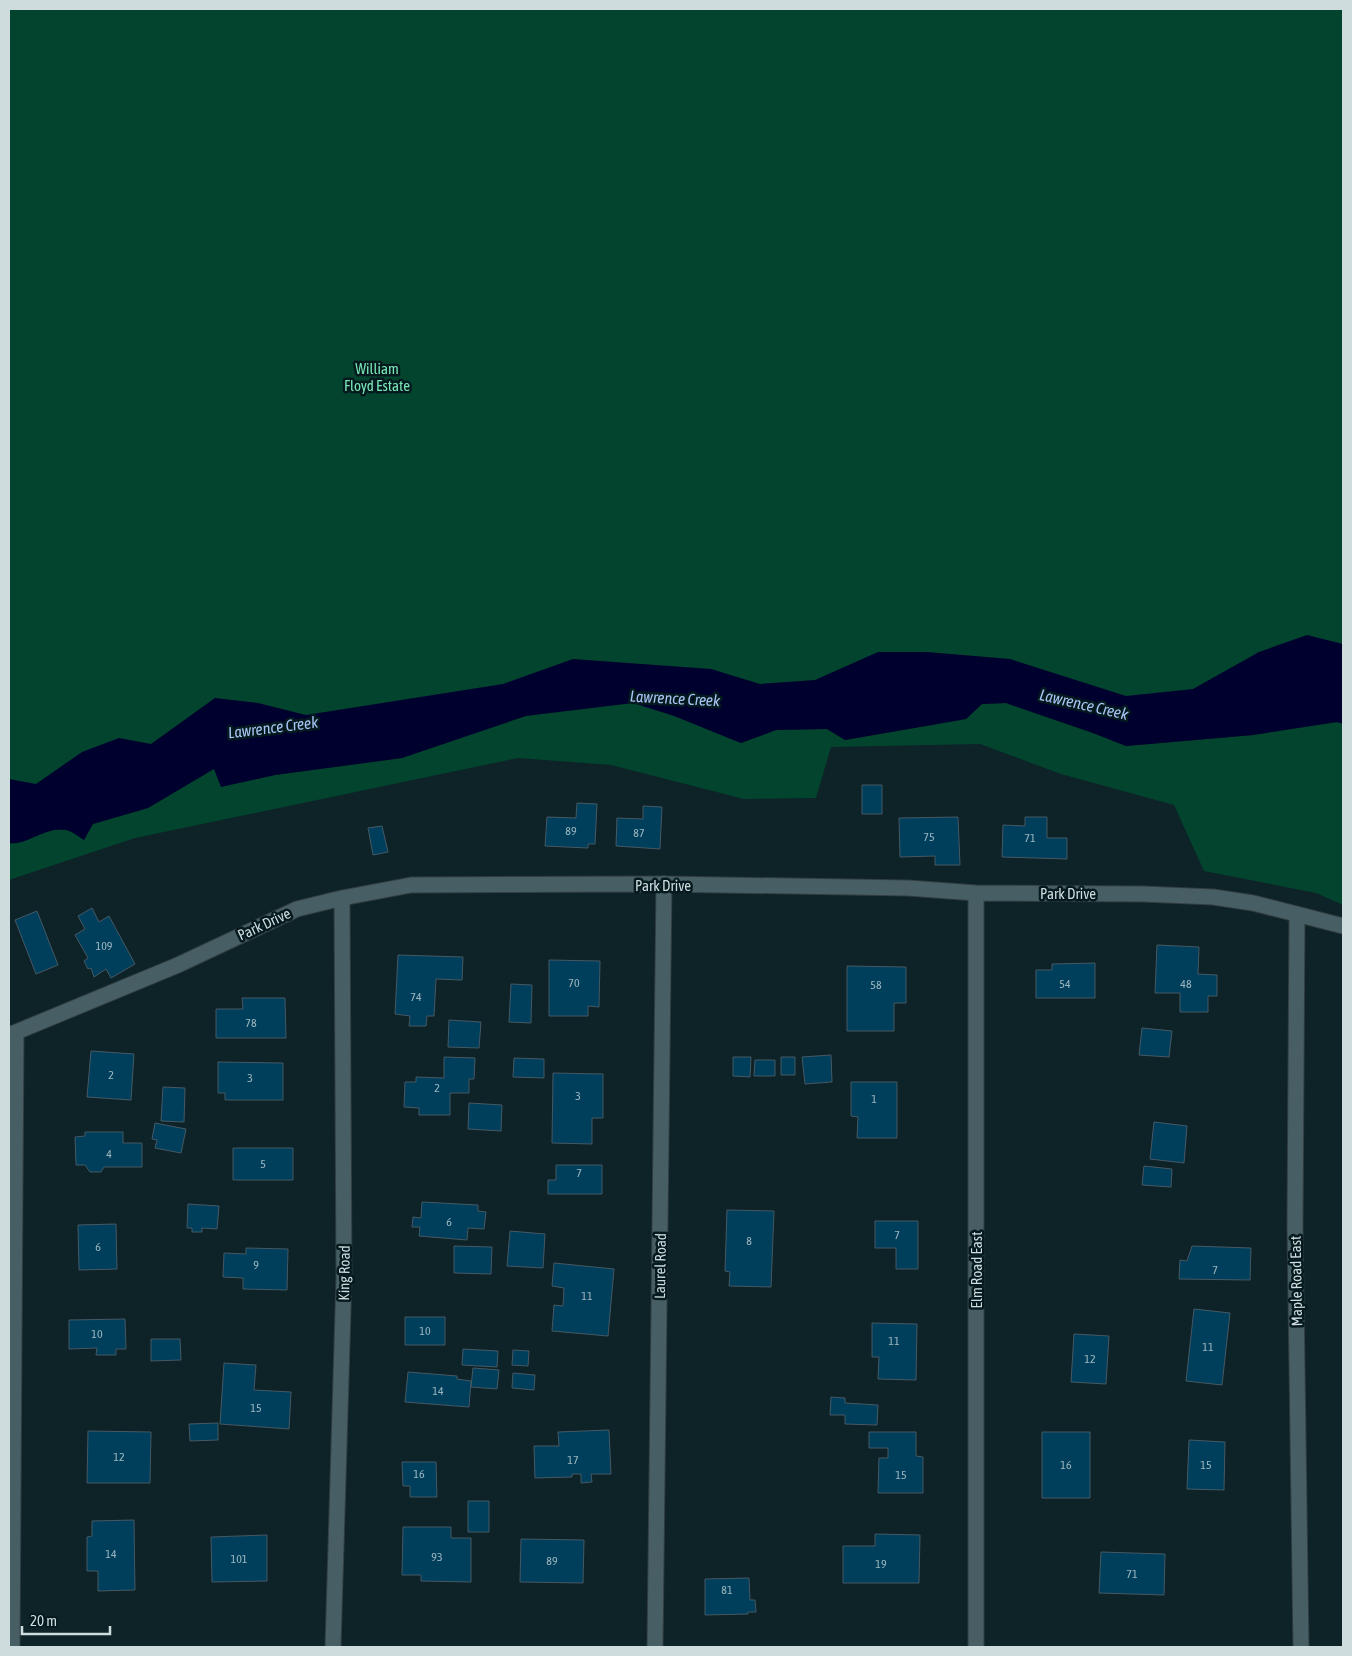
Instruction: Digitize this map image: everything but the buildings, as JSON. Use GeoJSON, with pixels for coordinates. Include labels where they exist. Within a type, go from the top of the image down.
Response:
{"type":"FeatureCollection","features":[{"type":"Feature","properties":{"kind":"street","name":"Park Drive"},"geometry":{"type":"LineString","coordinates":[[12,1034],[178,965],[297,909],[410,885],[664,884],[908,888],[976,893],[1143,894],[1214,897],[1253,903],[1343,926]]}},
{"type":"Feature","properties":{"kind":"street","name":"Laurel Road"},"geometry":{"type":"LineString","coordinates":[[655,1647],[664,884]]}},
{"type":"Feature","properties":{"kind":"street","name":"Elm Road East"},"geometry":{"type":"LineString","coordinates":[[976,893],[976,1647]]}},
{"type":"Feature","properties":{"kind":"street","name":"King Road"},"geometry":{"type":"LineString","coordinates":[[333,1647],[344,1277],[342,898]]}},
{"type":"Feature","properties":{"kind":"street","name":"Maple Road East"},"geometry":{"type":"LineString","coordinates":[[1297,914],[1295,1227],[1301,1647]]}},
{"type":"Feature","properties":{"kind":"street"},"geometry":{"type":"LineString","coordinates":[[12,1034],[12,1647]]}},
{"type":"Feature","properties":{"kind":"green space","name":"William Floyd Estate"},"geometry":{"type":"Polygon","coordinates":[[[9,9],[1343,9],[1343,692],[1128,724],[1020,690],[702,727],[741,743],[776,730],[827,729],[845,740],[966,719],[982,704],[1006,703],[1126,746],[1253,735],[1337,722],[1343,724],[1343,905],[1316,893],[1204,871],[1174,805],[1061,774],[980,744],[831,747],[816,798],[744,799],[611,765],[518,758],[135,838],[9,880],[9,843],[22,842],[43,833],[58,830],[68,831],[84,840],[92,824],[148,808],[214,768],[221,786],[275,775],[402,758],[454,740],[171,755],[9,805],[9,9]]]}},
{"type":"Feature","properties":{"kind":"water","name":"Lawrence Creek"},"geometry":{"type":"Polygon","coordinates":[[[1307,635],[1343,644],[1343,724],[1337,722],[1253,735],[1126,746],[1006,703],[982,704],[966,719],[845,740],[827,729],[776,730],[741,743],[674,716],[633,703],[526,716],[402,758],[275,775],[221,787],[214,769],[148,808],[93,824],[84,840],[68,831],[58,830],[43,833],[22,842],[9,843],[9,779],[36,784],[82,752],[119,738],[151,744],[215,698],[258,703],[306,715],[503,684],[573,659],[711,669],[760,684],[815,680],[878,652],[927,652],[1010,659],[1126,696],[1193,689],[1259,652],[1307,635]]]}}]}
